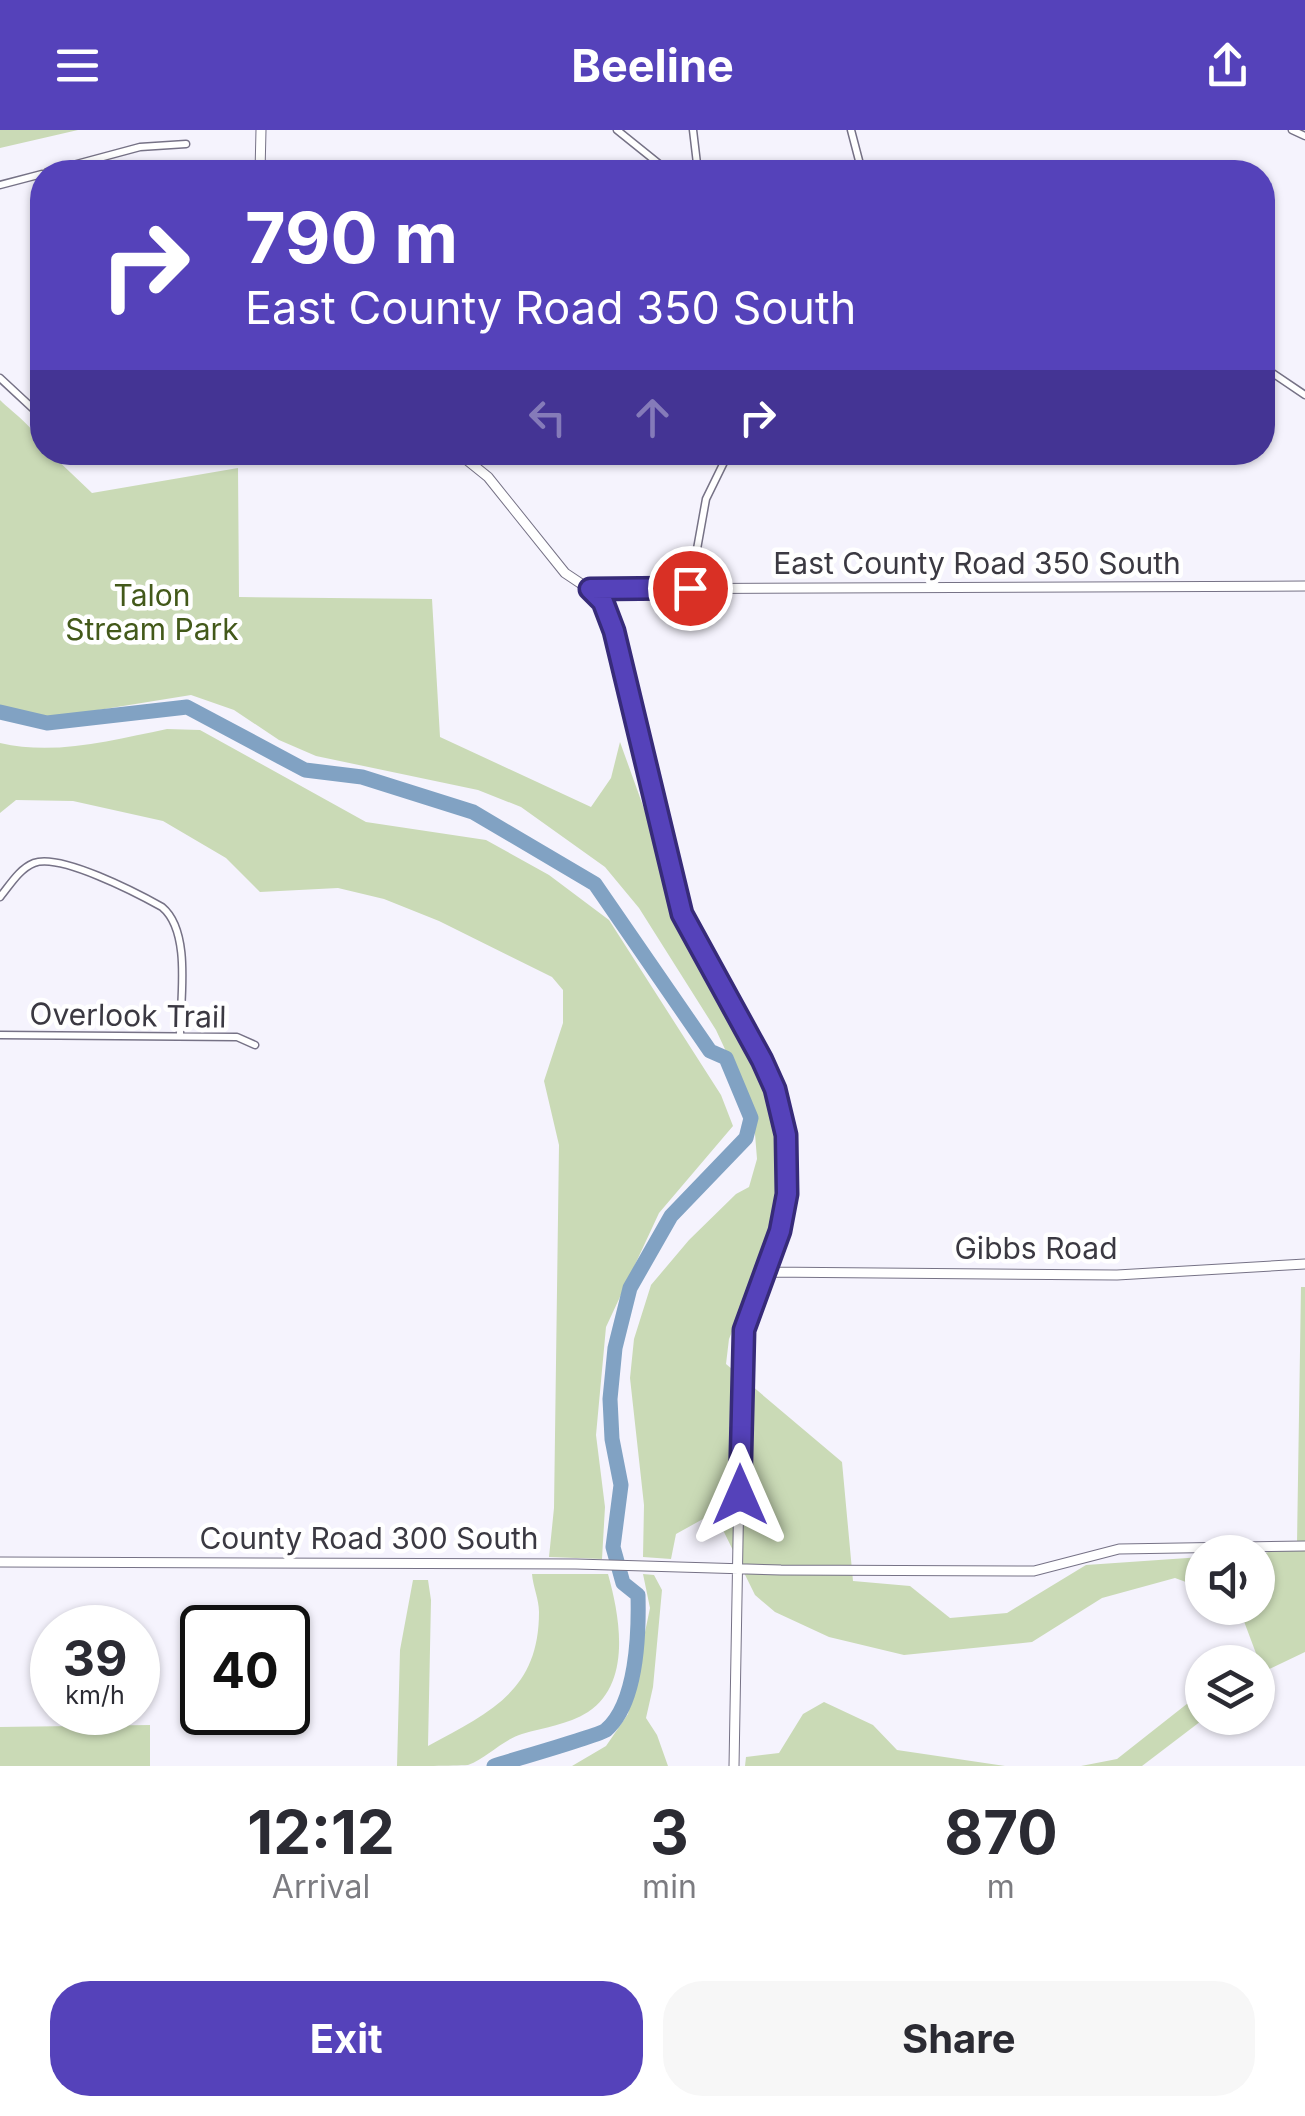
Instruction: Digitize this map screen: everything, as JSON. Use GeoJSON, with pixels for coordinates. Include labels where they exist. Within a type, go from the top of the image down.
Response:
{"type":"FeatureCollection","features":[{"type":"Feature","properties":{"kind":"street"},"geometry":{"type":"LineString","coordinates":[[260,130],[260,160]]}},
{"type":"Feature","properties":{"kind":"street"},"geometry":{"type":"LineString","coordinates":[[616,130],[654,160]]}},
{"type":"Feature","properties":{"kind":"street"},"geometry":{"type":"LineString","coordinates":[[693,130],[697,160]]}},
{"type":"Feature","properties":{"kind":"street"},"geometry":{"type":"LineString","coordinates":[[851,130],[859,160]]}},
{"type":"Feature","properties":{"kind":"street"},"geometry":{"type":"LineString","coordinates":[[94,160],[140,148],[186,144]]}},
{"type":"Feature","properties":{"kind":"street"},"geometry":{"type":"LineString","coordinates":[[0,185],[30,177]]}},
{"type":"Feature","properties":{"kind":"street"},"geometry":{"type":"LineString","coordinates":[[1275,375],[1305,395]]}},
{"type":"Feature","properties":{"kind":"street"},"geometry":{"type":"LineString","coordinates":[[0,378],[30,406]]}},
{"type":"Feature","properties":{"kind":"street"},"geometry":{"type":"LineString","coordinates":[[473,465],[488,477],[564,573],[603,602],[614,631],[682,914],[762,1060],[781,1109],[789,1164],[787,1194],[780,1231],[744,1330],[734,1766]]}},
{"type":"Feature","properties":{"kind":"street"},"geometry":{"type":"LineString","coordinates":[[690,588],[706,499],[720,465]]}},
{"type":"Feature","properties":{"kind":"street","name":"East County Road 350 South"},"geometry":{"type":"LineString","coordinates":[[590,589],[1305,586]]}},
{"type":"Feature","properties":{"kind":"street"},"geometry":{"type":"LineString","coordinates":[[0,897],[29,865],[51,860],[162,908],[176,923],[180,936],[180,1036]]}},
{"type":"Feature","properties":{"kind":"street","name":"Overlook Trail"},"geometry":{"type":"LineString","coordinates":[[0,1035],[236,1038],[254,1045]]}},
{"type":"Feature","properties":{"kind":"street","name":"Gibbs Road"},"geometry":{"type":"LineString","coordinates":[[766,1272],[1117,1274],[1305,1264]]}},
{"type":"Feature","properties":{"kind":"street","name":"County Road 300 South"},"geometry":{"type":"LineString","coordinates":[[0,1562],[576,1564],[1034,1571],[1120,1549],[1305,1546]]}},
{"type":"Feature","properties":{"kind":"green space"},"geometry":{"type":"Polygon","coordinates":[[[0,130],[78,130],[0,148],[0,130]]]}},
{"type":"Feature","properties":{"kind":"green space","name":"Talon Stream Park"},"geometry":{"type":"Polygon","coordinates":[[[0,400],[30,428],[30,465],[63,465],[92,493],[238,468],[239,597],[432,599],[440,737],[591,807],[611,778],[620,742],[647,817],[674,915],[747,1049],[774,1114],[778,1185],[762,1258],[729,1339],[726,1364],[842,1462],[853,1581],[910,1586],[950,1618],[1007,1613],[1086,1565],[1185,1558],[1185,1582],[1175,1578],[1102,1598],[1032,1642],[904,1655],[829,1637],[775,1612],[755,1595],[723,1530],[703,1519],[676,1534],[671,1559],[643,1557],[644,1505],[630,1378],[634,1339],[651,1285],[689,1240],[736,1194],[749,1187],[757,1159],[753,1109],[716,1030],[639,908],[605,867],[521,807],[478,790],[316,756],[279,740],[234,710],[191,695],[49,718],[0,707],[0,400]]]}},
{"type":"Feature","properties":{"kind":"green space"},"geometry":{"type":"Polygon","coordinates":[[[167,729],[200,730],[366,822],[486,840],[549,875],[609,920],[721,1095],[733,1126],[659,1213],[606,1327],[596,1435],[605,1507],[602,1559],[549,1557],[554,1508],[559,1145],[544,1081],[563,1023],[563,990],[552,977],[439,921],[384,899],[338,888],[260,892],[226,858],[163,821],[73,801],[16,800],[0,813],[0,743],[63,747],[167,729]]]}},
{"type":"Feature","properties":{"kind":"green space"},"geometry":{"type":"Polygon","coordinates":[[[1301,1287],[1305,1287],[1305,1652],[1275,1666],[1275,1645],[1253,1645],[1245,1625],[1275,1625],[1275,1550],[1297,1544],[1301,1287]]]}},
{"type":"Feature","properties":{"kind":"green space"},"geometry":{"type":"Polygon","coordinates":[[[532,1574],[608,1574],[619,1648],[617,1667],[602,1700],[580,1716],[515,1737],[468,1765],[397,1766],[400,1650],[413,1580],[428,1580],[431,1600],[428,1746],[490,1710],[520,1681],[537,1639],[539,1607],[532,1574]]]}},
{"type":"Feature","properties":{"kind":"green space"},"geometry":{"type":"Polygon","coordinates":[[[643,1574],[654,1575],[662,1590],[653,1687],[646,1718],[668,1766],[572,1766],[606,1746],[628,1714],[650,1608],[643,1574]]]}},
{"type":"Feature","properties":{"kind":"green space"},"geometry":{"type":"Polygon","coordinates":[[[824,1702],[873,1725],[897,1750],[1005,1766],[745,1766],[746,1757],[779,1753],[803,1714],[824,1702]]]}},
{"type":"Feature","properties":{"kind":"green space"},"geometry":{"type":"Polygon","coordinates":[[[1185,1705],[1185,1733],[1142,1766],[1081,1766],[1117,1759],[1185,1705]]]}},
{"type":"Feature","properties":{"kind":"green space"},"geometry":{"type":"Polygon","coordinates":[[[0,1727],[30,1727],[30,1735],[150,1735],[150,1766],[0,1766],[0,1727]]]}},
{"type":"Feature","properties":{"kind":"waterway"},"geometry":{"type":"LineString","coordinates":[[0,712],[47,723],[187,707],[305,770],[362,777],[473,812],[595,884],[710,1051],[726,1058],[751,1118],[746,1138],[671,1216],[630,1288],[615,1348],[610,1399],[612,1439],[621,1485],[613,1547],[623,1583],[638,1595],[630,1685],[624,1703],[606,1730],[494,1766]]}},
{"type":"Feature","properties":{"kind":"route"},"geometry":{"type":"LineString","coordinates":[[690,588],[590,589],[603,602],[614,631],[682,914],[762,1060],[775,1089],[786,1135],[789,1164],[780,1231],[744,1330],[740,1495]]}}]}
